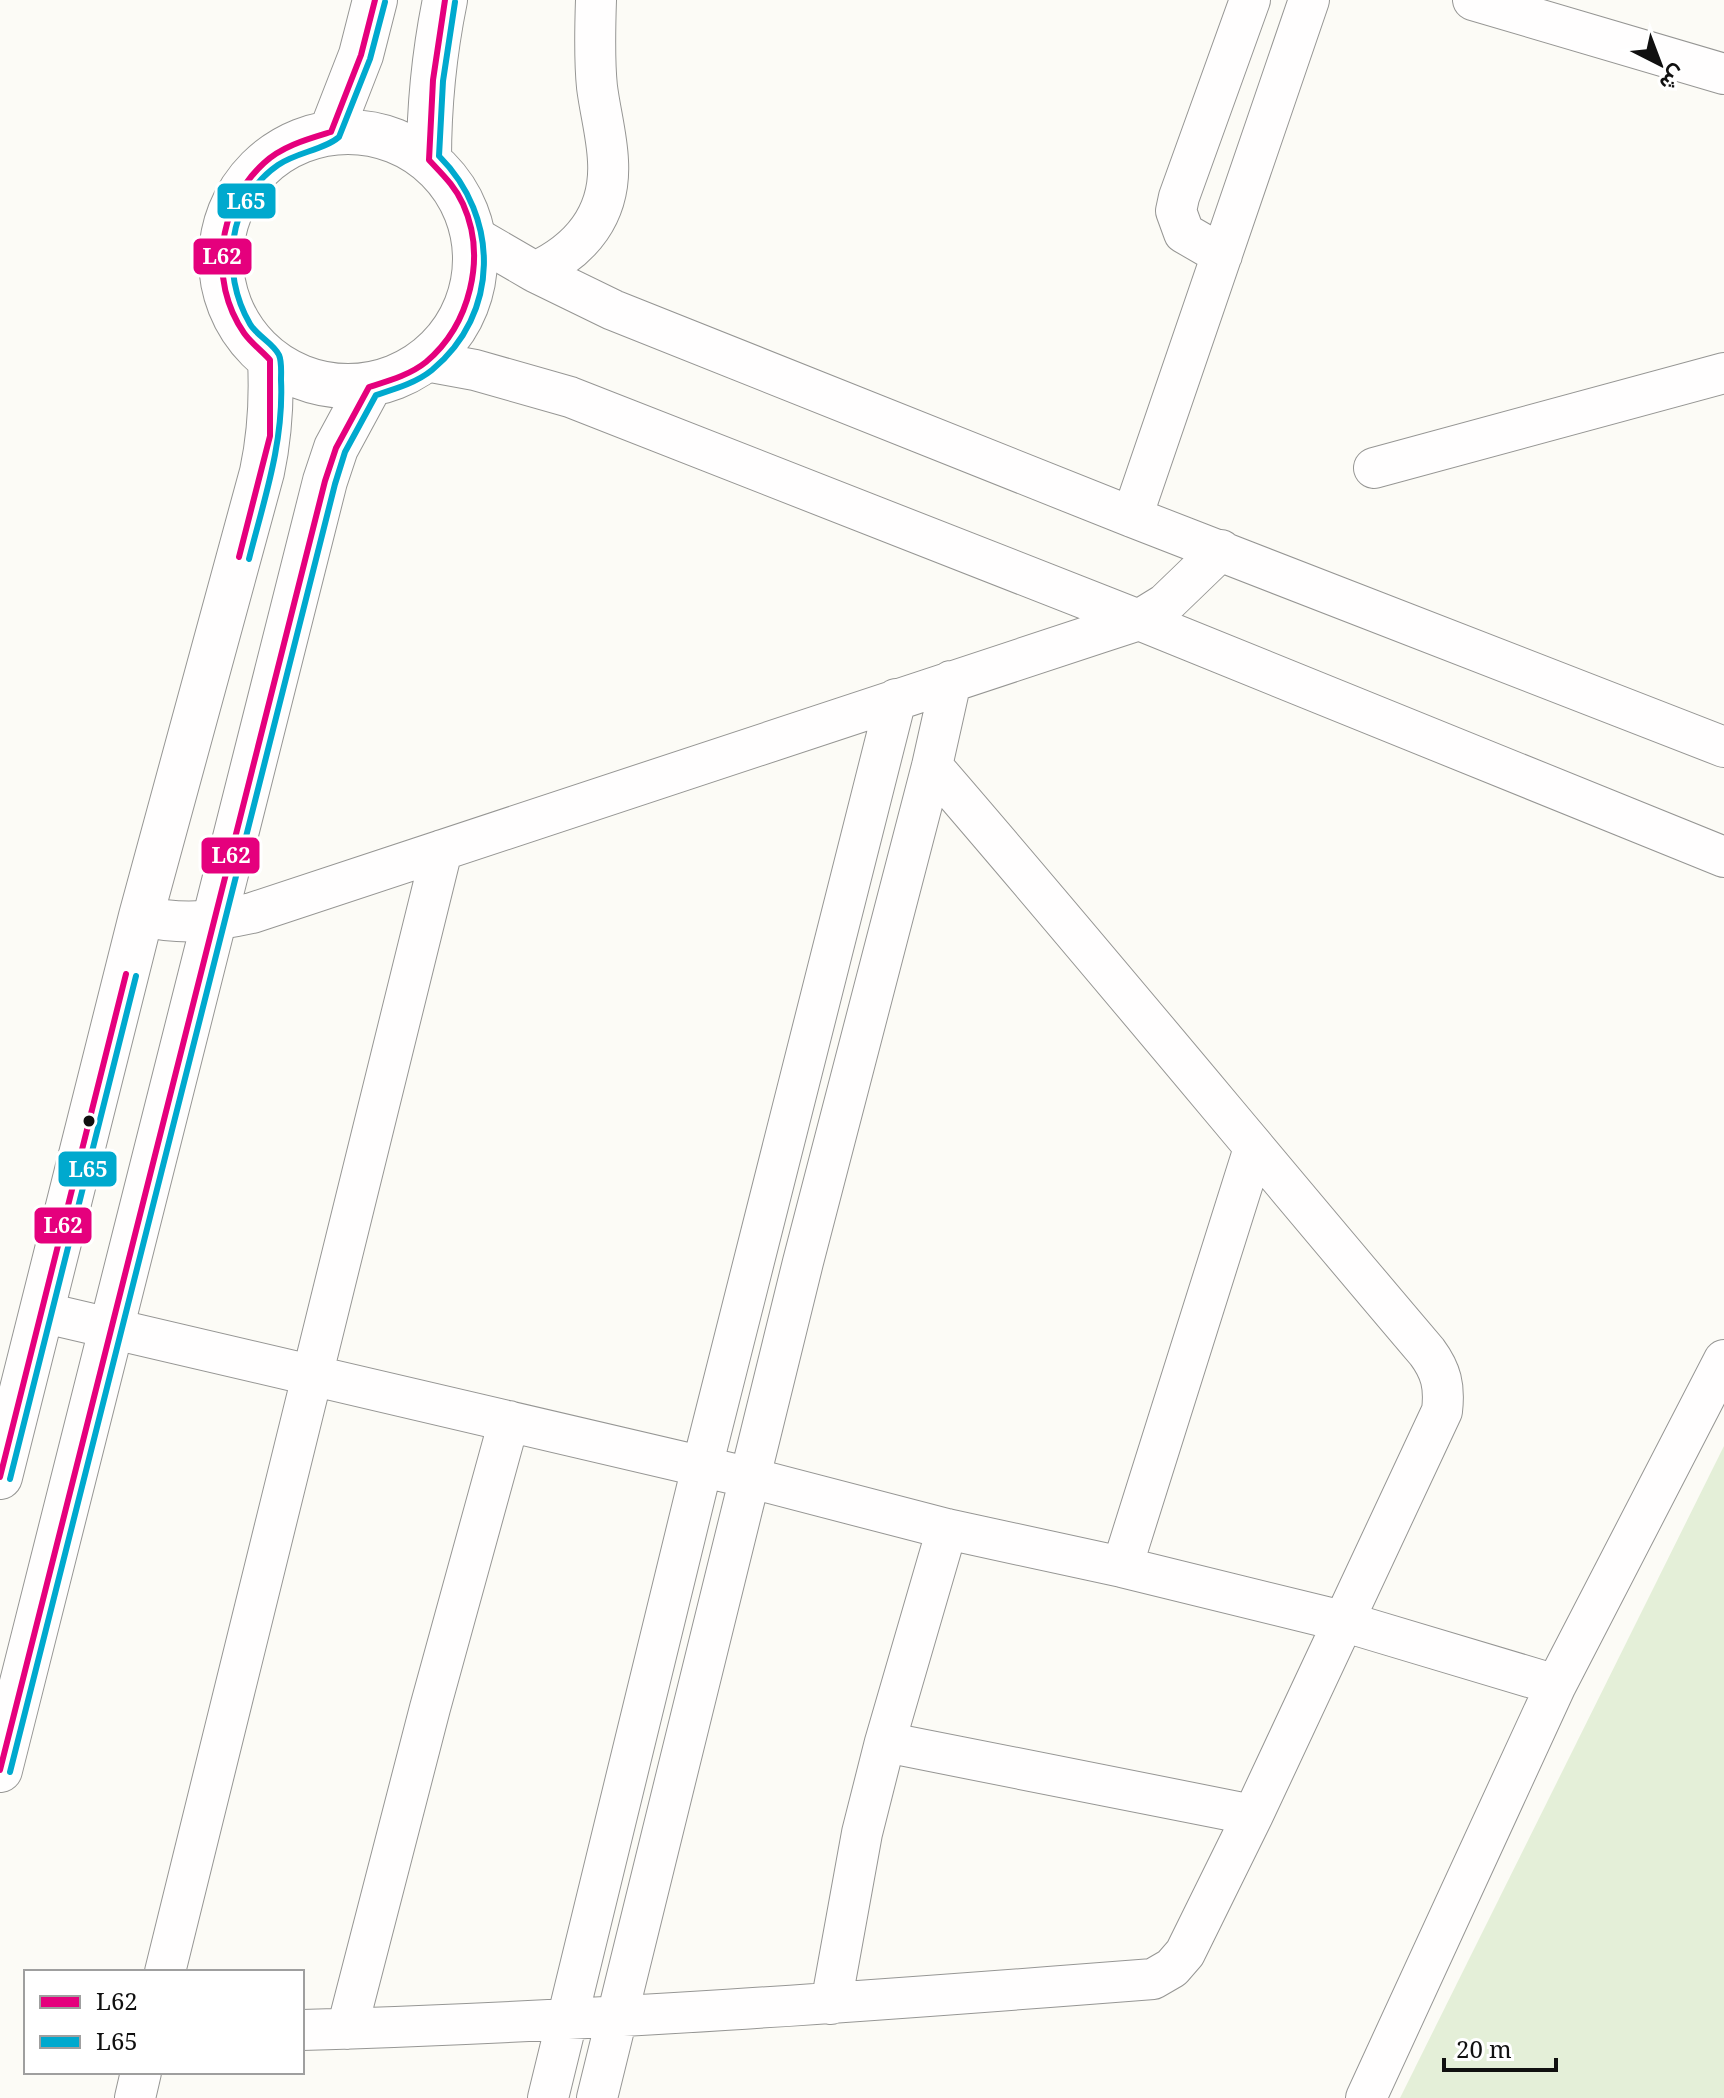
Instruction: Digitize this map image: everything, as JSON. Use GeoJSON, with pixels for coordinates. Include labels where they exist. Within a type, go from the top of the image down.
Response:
{"type":"FeatureCollection","features":[{"type":"Feature","properties":{"kind":"street"},"geometry":{"type":"LineString","coordinates":[[331,132],[361,55],[375,0]]}},
{"type":"Feature","properties":{"kind":"street"},"geometry":{"type":"LineString","coordinates":[[429,160],[429,102],[445,0]]}},
{"type":"Feature","properties":{"kind":"street"},"geometry":{"type":"LineString","coordinates":[[535,272],[568,254],[581,241],[604,202],[608,158],[597,85],[596,0]]}},
{"type":"Feature","properties":{"kind":"street"},"geometry":{"type":"LineString","coordinates":[[1222,255],[1184,233],[1176,211],[1250,0]]}},
{"type":"Feature","properties":{"kind":"street"},"geometry":{"type":"LineString","coordinates":[[1132,517],[1309,0]]}},
{"type":"Feature","properties":{"kind":"street"},"geometry":{"type":"LineString","coordinates":[[1473,0],[1724,74]]}},
{"type":"Feature","properties":{"kind":"street"},"geometry":{"type":"LineString","coordinates":[[331,132],[367,132],[400,142],[429,160],[450,182],[464,207],[473,236],[474,283],[457,326],[426,361],[399,378],[369,387],[338,388],[308,380],[270,360],[244,333],[227,299],[220,263],[225,225],[240,191],[264,163],[296,142],[331,132]]}},
{"type":"Feature","properties":{"kind":"street"},"geometry":{"type":"LineString","coordinates":[[473,236],[535,272],[613,310],[1132,517],[1724,747]]}},
{"type":"Feature","properties":{"kind":"street"},"geometry":{"type":"LineString","coordinates":[[0,1477],[141,916],[262,472],[270,436],[270,360]]}},
{"type":"Feature","properties":{"kind":"street"},"geometry":{"type":"LineString","coordinates":[[426,361],[475,370],[570,397],[1139,620],[1724,857]]}},
{"type":"Feature","properties":{"kind":"street"},"geometry":{"type":"LineString","coordinates":[[1374,468],[1724,373]]}},
{"type":"Feature","properties":{"kind":"street"},"geometry":{"type":"LineString","coordinates":[[0,1770],[325,481],[336,448],[369,387]]}},
{"type":"Feature","properties":{"kind":"street"},"geometry":{"type":"LineString","coordinates":[[141,916],[177,922],[214,922],[252,913],[1139,620],[1165,604],[1221,550]]}},
{"type":"Feature","properties":{"kind":"street"},"geometry":{"type":"LineString","coordinates":[[597,2098],[615,2016],[951,681]]}},
{"type":"Feature","properties":{"kind":"street"},"geometry":{"type":"LineString","coordinates":[[548,2098],[702,1467],[896,699]]}},
{"type":"Feature","properties":{"kind":"street"},"geometry":{"type":"LineString","coordinates":[[304,2030],[567,2020],[831,2004],[1153,1979],[1179,1962],[1185,1953],[1442,1411],[1443,1382],[1427,1352],[932,766]]}},
{"type":"Feature","properties":{"kind":"street"},"geometry":{"type":"LineString","coordinates":[[165,1970],[442,850]]}},
{"type":"Feature","properties":{"kind":"street"},"geometry":{"type":"LineString","coordinates":[[1122,1567],[1254,1148]]}},
{"type":"Feature","properties":{"kind":"street"},"geometry":{"type":"LineString","coordinates":[[774,1183],[822,1189]]}},
{"type":"Feature","properties":{"kind":"street"},"geometry":{"type":"LineString","coordinates":[[41,1312],[751,1478],[947,1529],[1122,1567],[1342,1621],[1556,1685]]}},
{"type":"Feature","properties":{"kind":"street"},"geometry":{"type":"LineString","coordinates":[[1366,2098],[1556,1685],[1724,1360]]}},
{"type":"Feature","properties":{"kind":"street"},"geometry":{"type":"LineString","coordinates":[[347,2029],[434,1692],[509,1421]]}},
{"type":"Feature","properties":{"kind":"street"},"geometry":{"type":"LineString","coordinates":[[831,2004],[862,1833],[947,1529]]}},
{"type":"Feature","properties":{"kind":"street"},"geometry":{"type":"LineString","coordinates":[[885,1742],[1253,1815]]}},
{"type":"Feature","properties":{"kind":"street"},"geometry":{"type":"LineString","coordinates":[[135,2098],[141,2074]]}},
{"type":"Feature","properties":{"kind":"green space"},"geometry":{"type":"Polygon","coordinates":[[[1724,1446],[1724,2098],[1400,2098],[1724,1446]]]}},
{"type":"Feature","properties":{"kind":"transit line","name":"L62"},"geometry":{"type":"LineString","coordinates":[[239,557],[270,436],[270,360],[244,333],[225,291],[222,268],[228,222],[236,200],[264,163],[304,140],[331,132],[361,55],[375,0]]}},
{"type":"Feature","properties":{"kind":"transit line","name":"L62"},"geometry":{"type":"LineString","coordinates":[[0,1770],[325,481],[336,448],[369,387],[406,374],[426,362],[454,329],[470,289],[474,246],[470,224],[456,192],[429,160],[433,80],[445,0]]}},
{"type":"Feature","properties":{"kind":"transit line","name":"L65"},"geometry":{"type":"LineString","coordinates":[[249,559],[276,448],[281,368],[276,351],[253,328],[240,304],[232,261],[239,217],[248,197],[278,165],[339,137],[370,59],[385,2]]}},
{"type":"Feature","properties":{"kind":"transit line","name":"L65"},"geometry":{"type":"LineString","coordinates":[[10,1772],[345,452],[376,395],[426,375],[454,347],[470,322],[480,294],[484,265],[482,236],[473,207],[459,180],[439,156],[443,81],[455,2]]}},
{"type":"Feature","properties":{"kind":"transit line","name":"L62"},"geometry":{"type":"LineString","coordinates":[[0,1477],[126,974]]}},
{"type":"Feature","properties":{"kind":"transit line","name":"L65"},"geometry":{"type":"LineString","coordinates":[[10,1479],[136,976]]}}]}
